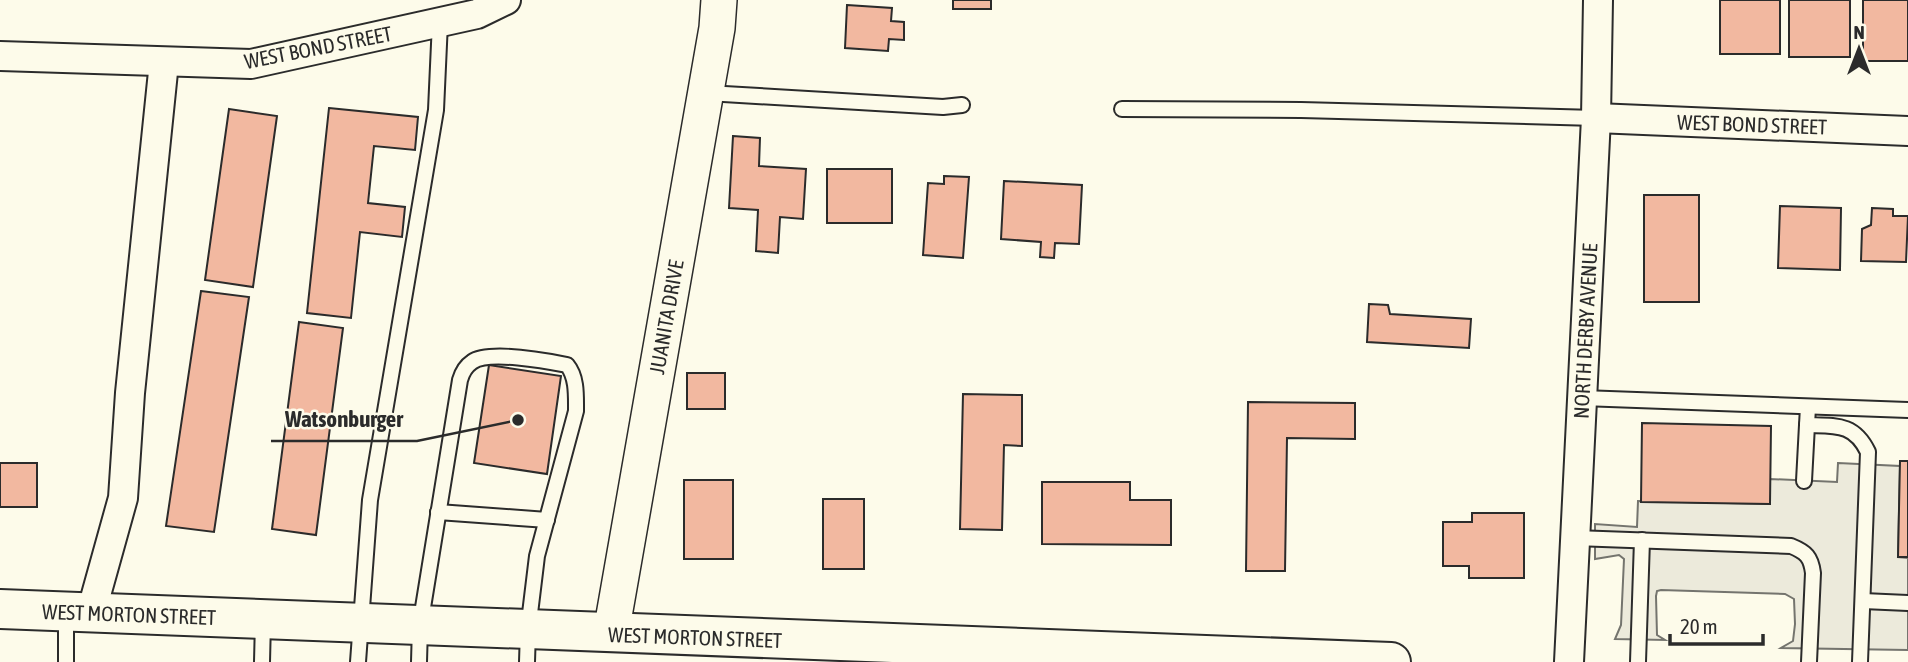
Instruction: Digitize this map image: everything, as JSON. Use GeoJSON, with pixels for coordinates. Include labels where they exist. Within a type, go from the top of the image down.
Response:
{"type":"FeatureCollection","features":[{"type":"Feature","properties":{"kind":"main road","name":"WEST MORTON STREET"},"geometry":{"type":"LineString","coordinates":[[0,609],[359,624],[419,644],[528,646],[611,634],[1391,662]]}},
{"type":"Feature","properties":{"kind":"street","name":"WEST BOND STREET"},"geometry":{"type":"LineString","coordinates":[[0,57],[250,64],[477,14],[506,0]]}},
{"type":"Feature","properties":{"kind":"street","name":"JUANITA DRIVE"},"geometry":{"type":"LineString","coordinates":[[611,634],[706,93],[719,0]]}},
{"type":"Feature","properties":{"kind":"street","name":"NORTH DERBY AVENUE"},"geometry":{"type":"LineString","coordinates":[[1569,662],[1596,118],[1598,0]]}},
{"type":"Feature","properties":{"kind":"street"},"geometry":{"type":"LineString","coordinates":[[78,612],[123,498],[130,393],[164,62]]}},
{"type":"Feature","properties":{"kind":"street","name":"WEST BOND STREET"},"geometry":{"type":"LineString","coordinates":[[1596,118],[1908,131]]}},
{"type":"Feature","properties":{"kind":"lane"},"geometry":{"type":"LineString","coordinates":[[358,662],[370,500],[436,110],[440,22]]}},
{"type":"Feature","properties":{"kind":"lane"},"geometry":{"type":"LineString","coordinates":[[706,93],[943,107],[962,105]]}},
{"type":"Feature","properties":{"kind":"lane"},"geometry":{"type":"LineString","coordinates":[[1122,109],[1301,110],[1596,118]]}},
{"type":"Feature","properties":{"kind":"lane"},"geometry":{"type":"LineString","coordinates":[[419,644],[460,380],[463,371],[473,361],[486,356],[549,361],[567,365],[573,372],[576,411],[537,556],[528,646]]}},
{"type":"Feature","properties":{"kind":"lane"},"geometry":{"type":"LineString","coordinates":[[1582,398],[1908,410]]}},
{"type":"Feature","properties":{"kind":"lane"},"geometry":{"type":"LineString","coordinates":[[1804,481],[1808,407]]}},
{"type":"Feature","properties":{"kind":"lane"},"geometry":{"type":"LineString","coordinates":[[1807,425],[1844,426],[1862,440],[1868,452],[1860,662]]}},
{"type":"Feature","properties":{"kind":"lane"},"geometry":{"type":"LineString","coordinates":[[438,512],[547,520]]}},
{"type":"Feature","properties":{"kind":"lane"},"geometry":{"type":"LineString","coordinates":[[1575,538],[1791,546],[1804,551],[1811,560],[1813,573],[1809,662]]}},
{"type":"Feature","properties":{"kind":"lane"},"geometry":{"type":"LineString","coordinates":[[1638,662],[1642,540]]}},
{"type":"Feature","properties":{"kind":"lane"},"geometry":{"type":"LineString","coordinates":[[1863,601],[1908,603]]}},
{"type":"Feature","properties":{"kind":"lane"},"geometry":{"type":"LineString","coordinates":[[66,662],[78,612]]}},
{"type":"Feature","properties":{"kind":"lane"},"geometry":{"type":"LineString","coordinates":[[262,620],[262,662]]}},
{"type":"Feature","properties":{"kind":"shaded area"},"geometry":{"type":"Polygon","coordinates":[[[1838,463],[1900,466],[1898,557],[1908,558],[1908,650],[1781,648],[1793,641],[1795,624],[1794,599],[1785,594],[1657,591],[1657,635],[1665,640],[1615,639],[1621,625],[1624,559],[1619,555],[1595,559],[1595,524],[1637,527],[1638,501],[1769,504],[1770,479],[1837,482],[1838,463]]]}},
{"type":"Feature","properties":{"kind":"building"},"geometry":{"type":"Polygon","coordinates":[[[953,0],[991,0],[991,9],[953,9],[953,0]]]}},
{"type":"Feature","properties":{"kind":"building"},"geometry":{"type":"Polygon","coordinates":[[[1720,0],[1780,0],[1780,54],[1720,54],[1720,0]]]}},
{"type":"Feature","properties":{"kind":"building"},"geometry":{"type":"Polygon","coordinates":[[[1789,0],[1850,0],[1850,57],[1789,57],[1789,0]]]}},
{"type":"Feature","properties":{"kind":"building"},"geometry":{"type":"Polygon","coordinates":[[[1863,0],[1908,0],[1908,61],[1863,61],[1863,0]]]}},
{"type":"Feature","properties":{"kind":"building"},"geometry":{"type":"Polygon","coordinates":[[[847,5],[892,8],[891,21],[904,22],[904,40],[889,39],[888,51],[845,48],[847,5]]]}},
{"type":"Feature","properties":{"kind":"building"},"geometry":{"type":"Polygon","coordinates":[[[329,108],[418,117],[415,150],[374,146],[368,203],[405,207],[402,237],[360,232],[351,318],[307,313],[329,108]]]}},
{"type":"Feature","properties":{"kind":"building"},"geometry":{"type":"Polygon","coordinates":[[[229,109],[277,116],[253,287],[205,280],[229,109]]]}},
{"type":"Feature","properties":{"kind":"building"},"geometry":{"type":"Polygon","coordinates":[[[733,136],[760,138],[759,166],[806,169],[803,219],[780,217],[778,253],[756,251],[758,210],[729,208],[733,136]]]}},
{"type":"Feature","properties":{"kind":"building"},"geometry":{"type":"Polygon","coordinates":[[[827,169],[892,169],[892,223],[827,223],[827,169]]]}},
{"type":"Feature","properties":{"kind":"building"},"geometry":{"type":"Polygon","coordinates":[[[944,176],[969,177],[963,258],[923,255],[928,183],[944,184],[944,176]]]}},
{"type":"Feature","properties":{"kind":"building"},"geometry":{"type":"Polygon","coordinates":[[[1004,181],[1082,185],[1079,244],[1055,243],[1054,258],[1040,257],[1041,242],[1001,239],[1004,181]]]}},
{"type":"Feature","properties":{"kind":"building"},"geometry":{"type":"Polygon","coordinates":[[[1644,195],[1699,195],[1699,302],[1644,302],[1644,195]]]}},
{"type":"Feature","properties":{"kind":"building"},"geometry":{"type":"Polygon","coordinates":[[[1780,206],[1841,208],[1840,270],[1778,268],[1780,206]]]}},
{"type":"Feature","properties":{"kind":"building"},"geometry":{"type":"Polygon","coordinates":[[[1872,208],[1893,209],[1893,216],[1908,216],[1906,262],[1861,261],[1862,229],[1871,225],[1872,208]]]}},
{"type":"Feature","properties":{"kind":"building"},"geometry":{"type":"Polygon","coordinates":[[[201,291],[249,297],[214,532],[166,526],[201,291]]]}},
{"type":"Feature","properties":{"kind":"building"},"geometry":{"type":"Polygon","coordinates":[[[1369,304],[1388,305],[1390,314],[1471,319],[1469,348],[1367,342],[1369,304]]]}},
{"type":"Feature","properties":{"kind":"building"},"geometry":{"type":"Polygon","coordinates":[[[299,322],[343,328],[316,535],[272,529],[299,322]]]}},
{"type":"Feature","properties":{"kind":"building"},"geometry":{"type":"Polygon","coordinates":[[[489,365],[561,376],[547,474],[474,463],[489,365]]]}},
{"type":"Feature","properties":{"kind":"building"},"geometry":{"type":"Polygon","coordinates":[[[687,373],[725,373],[725,409],[687,409],[687,373]]]}},
{"type":"Feature","properties":{"kind":"building"},"geometry":{"type":"Polygon","coordinates":[[[963,394],[1022,395],[1022,446],[1004,445],[1002,530],[960,529],[963,394]]]}},
{"type":"Feature","properties":{"kind":"building"},"geometry":{"type":"Polygon","coordinates":[[[1248,402],[1355,403],[1355,439],[1287,438],[1285,571],[1246,571],[1248,402]]]}},
{"type":"Feature","properties":{"kind":"building"},"geometry":{"type":"Polygon","coordinates":[[[1642,423],[1771,426],[1770,504],[1641,502],[1642,423]]]}},
{"type":"Feature","properties":{"kind":"building"},"geometry":{"type":"Polygon","coordinates":[[[1900,461],[1908,461],[1908,557],[1898,557],[1900,461]]]}},
{"type":"Feature","properties":{"kind":"building"},"geometry":{"type":"Polygon","coordinates":[[[0,463],[37,463],[37,507],[0,507],[0,463]]]}},
{"type":"Feature","properties":{"kind":"building"},"geometry":{"type":"Polygon","coordinates":[[[684,480],[733,480],[733,559],[684,559],[684,480]]]}},
{"type":"Feature","properties":{"kind":"building"},"geometry":{"type":"Polygon","coordinates":[[[1042,482],[1130,482],[1130,500],[1171,500],[1171,545],[1042,544],[1042,482]]]}},
{"type":"Feature","properties":{"kind":"building"},"geometry":{"type":"Polygon","coordinates":[[[823,499],[864,499],[864,569],[823,569],[823,499]]]}},
{"type":"Feature","properties":{"kind":"building"},"geometry":{"type":"Polygon","coordinates":[[[1472,513],[1524,513],[1524,578],[1469,578],[1469,566],[1443,566],[1443,522],[1472,522],[1472,513]]]}},
{"type":"Feature","properties":{"kind":"place","name":"Watsonburger"},"geometry":{"type":"Point","coordinates":[518,420]}}]}
